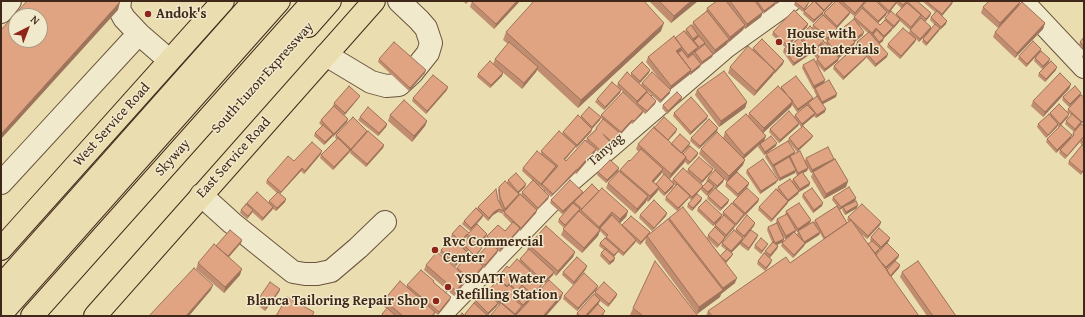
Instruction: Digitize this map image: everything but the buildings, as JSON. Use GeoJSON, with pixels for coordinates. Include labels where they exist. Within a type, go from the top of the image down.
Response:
{"type":"FeatureCollection","features":[{"type":"Feature","properties":{"kind":"main road","name":"West Service Road"},"geometry":{"type":"LineString","coordinates":[[1,249],[223,1]]}},
{"type":"Feature","properties":{"kind":"main road"},"geometry":{"type":"LineString","coordinates":[[1,286],[254,1]]}},
{"type":"Feature","properties":{"kind":"main road","name":"Skyway"},"geometry":{"type":"LineString","coordinates":[[1,314],[279,1]]}},
{"type":"Feature","properties":{"kind":"main road","name":"Skyway"},"geometry":{"type":"LineString","coordinates":[[32,316],[313,1]]}},
{"type":"Feature","properties":{"kind":"main road","name":"South Luzon Expressway"},"geometry":{"type":"LineString","coordinates":[[52,316],[330,1]]}},
{"type":"Feature","properties":{"kind":"main road","name":"East Service Road"},"geometry":{"type":"LineString","coordinates":[[95,316],[374,1]]}},
{"type":"Feature","properties":{"kind":"street"},"geometry":{"type":"LineString","coordinates":[[1,12],[10,1]]}},
{"type":"Feature","properties":{"kind":"street"},"geometry":{"type":"LineString","coordinates":[[120,1],[119,9],[124,18],[139,34],[169,60]]}},
{"type":"Feature","properties":{"kind":"street"},"geometry":{"type":"LineString","coordinates":[[326,55],[371,82],[386,86],[399,85],[412,73],[428,53],[431,43],[426,28],[399,1]]}},
{"type":"Feature","properties":{"kind":"street","name":"Tanyag"},"geometry":{"type":"LineString","coordinates":[[439,316],[570,181],[727,46],[790,1]]}},
{"type":"Feature","properties":{"kind":"street"},"geometry":{"type":"LineString","coordinates":[[1022,1],[1084,67]]}},
{"type":"Feature","properties":{"kind":"street"},"geometry":{"type":"LineString","coordinates":[[1,183],[139,34]]}},
{"type":"Feature","properties":{"kind":"street"},"geometry":{"type":"LineString","coordinates":[[201,195],[232,223],[293,272],[305,274],[317,274],[331,271],[385,222]]}},
{"type":"Feature","properties":{"kind":"place","name":"Andok's"},"geometry":{"type":"Point","coordinates":[148,14]}},
{"type":"Feature","properties":{"kind":"place","name":"House with light materials"},"geometry":{"type":"Point","coordinates":[779,42]}},
{"type":"Feature","properties":{"kind":"place","name":"Rvc Commercial Center"},"geometry":{"type":"Point","coordinates":[435,250]}},
{"type":"Feature","properties":{"kind":"place","name":"YSDATT Water Refilling Station"},"geometry":{"type":"Point","coordinates":[448,287]}},
{"type":"Feature","properties":{"kind":"place","name":"Blanca Tailoring Repair Shop"},"geometry":{"type":"Point","coordinates":[436,301]}}]}
